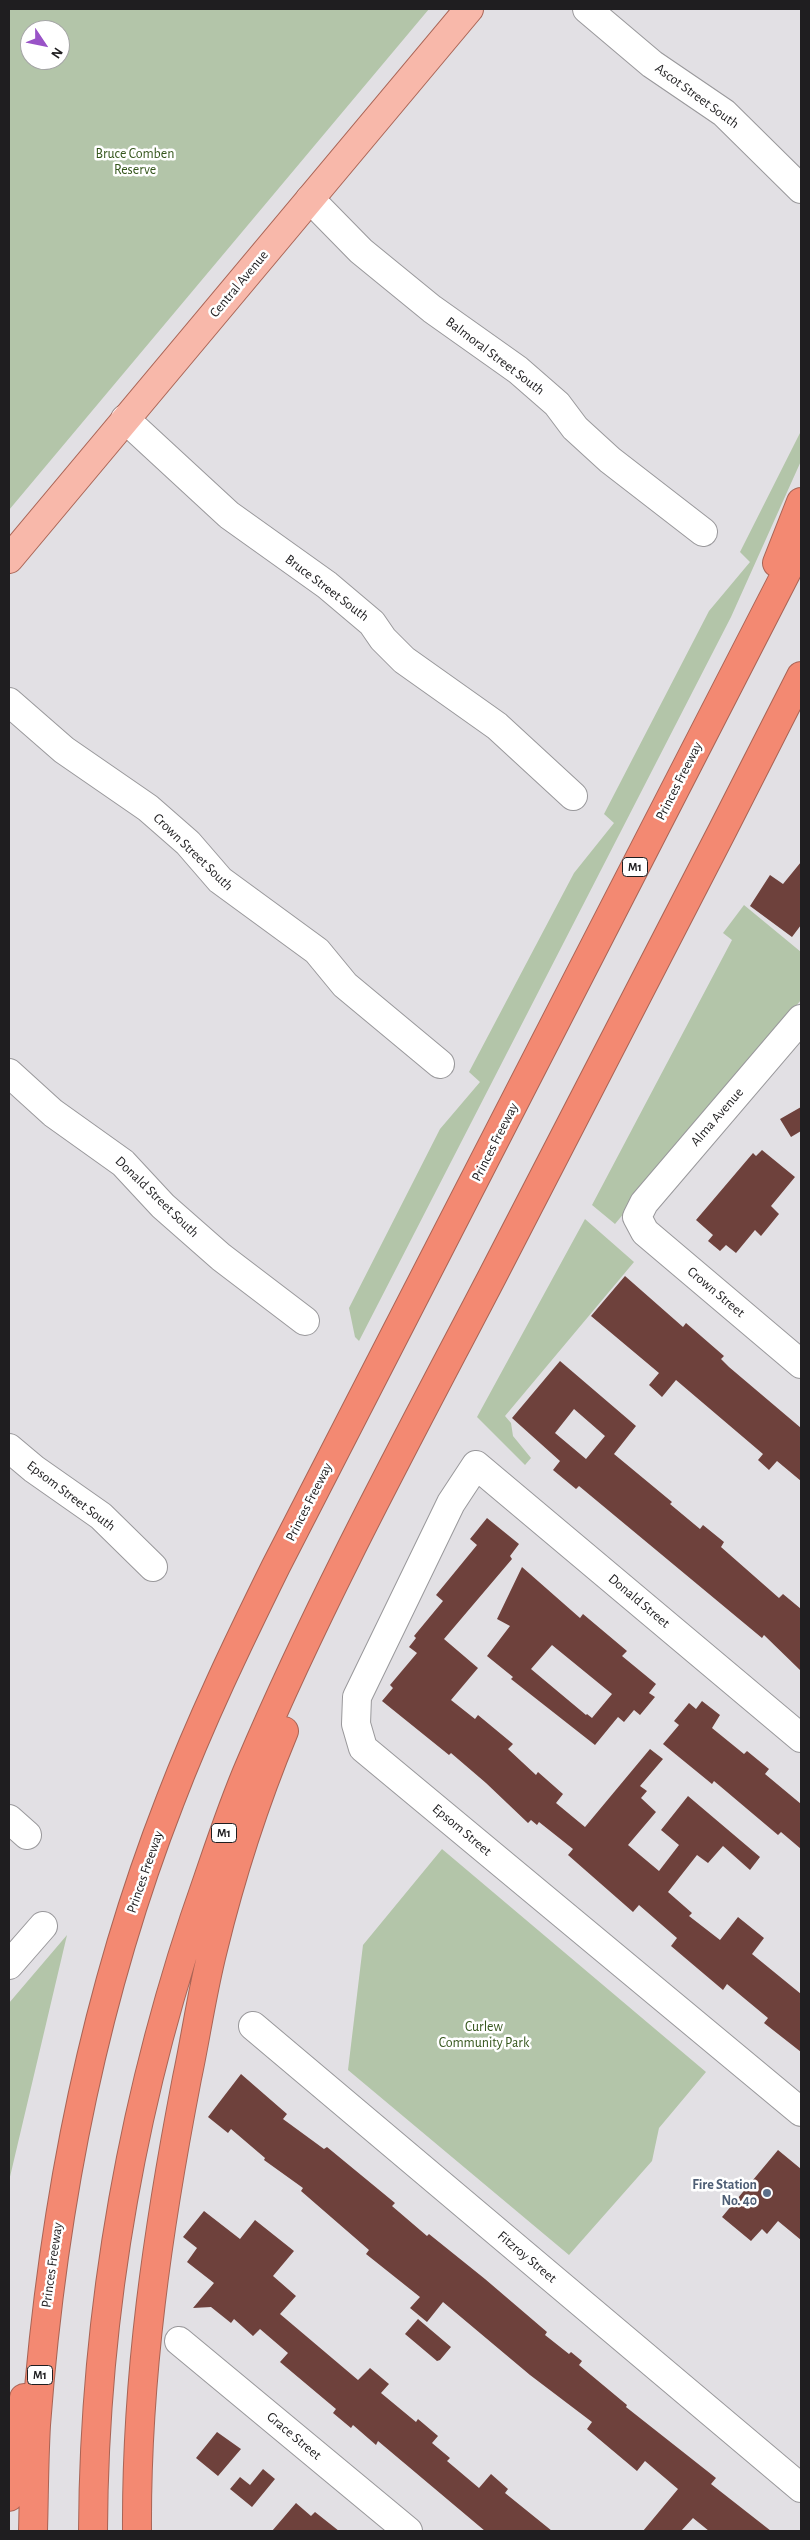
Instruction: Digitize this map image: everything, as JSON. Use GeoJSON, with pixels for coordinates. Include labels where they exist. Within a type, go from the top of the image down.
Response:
{"type":"FeatureCollection","features":[{"type":"Feature","properties":{"kind":"highway"},"geometry":{"type":"LineString","coordinates":[[733,674],[801,502]]}},
{"type":"Feature","properties":{"kind":"highway","name":"Princes Freeway"},"geometry":{"type":"LineString","coordinates":[[34,2531],[37,2418],[46,2305],[58,2220],[84,2084],[116,1960],[152,1850],[195,1739],[276,1566],[801,544]]}},
{"type":"Feature","properties":{"kind":"highway","name":"M1"},"geometry":{"type":"LineString","coordinates":[[93,2531],[99,2381],[113,2266],[132,2154],[158,2038],[190,1930],[248,1768],[376,1499],[638,997],[801,676]]}},
{"type":"Feature","properties":{"kind":"highway"},"geometry":{"type":"LineString","coordinates":[[638,997],[801,708]]}},
{"type":"Feature","properties":{"kind":"highway"},"geometry":{"type":"LineString","coordinates":[[137,2531],[140,2397],[150,2302],[172,2154],[212,1950],[238,1859],[276,1750],[376,1499]]}},
{"type":"Feature","properties":{"kind":"highway"},"geometry":{"type":"LineString","coordinates":[[9,2497],[16,2435],[58,2220]]}},
{"type":"Feature","properties":{"kind":"main road","name":"Central Avenue"},"geometry":{"type":"LineString","coordinates":[[9,559],[469,9]]}},
{"type":"Feature","properties":{"kind":"street","name":"Ascot Street South"},"geometry":{"type":"LineString","coordinates":[[587,9],[652,64],[724,113],[801,189]]}},
{"type":"Feature","properties":{"kind":"street","name":"Balmoral Street South"},"geometry":{"type":"LineString","coordinates":[[310,199],[361,251],[432,309],[518,370],[557,404],[575,428],[610,460],[702,532]]}},
{"type":"Feature","properties":{"kind":"street","name":"Bruce Street South"},"geometry":{"type":"LineString","coordinates":[[125,419],[229,515],[327,585],[372,623],[383,639],[404,660],[497,726],[573,796]]}},
{"type":"Feature","properties":{"kind":"street","name":"Crown Street South"},"geometry":{"type":"LineString","coordinates":[[9,702],[64,750],[148,808],[188,843],[220,880],[316,951],[345,985],[440,1064]]}},
{"type":"Feature","properties":{"kind":"street","name":"Alma Avenue"},"geometry":{"type":"LineString","coordinates":[[637,1217],[644,1203],[801,1019]]}},
{"type":"Feature","properties":{"kind":"street","name":"Donald Street South"},"geometry":{"type":"LineString","coordinates":[[9,1073],[53,1113],[123,1163],[163,1206],[221,1257],[305,1321]]}},
{"type":"Feature","properties":{"kind":"street","name":"Crown Street"},"geometry":{"type":"LineString","coordinates":[[637,1217],[645,1232],[801,1364]]}},
{"type":"Feature","properties":{"kind":"street","name":"Epsom Street South"},"geometry":{"type":"LineString","coordinates":[[9,1448],[34,1470],[101,1516],[153,1566]]}},
{"type":"Feature","properties":{"kind":"street","name":"Donald Street"},"geometry":{"type":"LineString","coordinates":[[476,1465],[801,1738]]}},
{"type":"Feature","properties":{"kind":"street","name":"Epsom Street"},"geometry":{"type":"LineString","coordinates":[[476,1465],[451,1503],[357,1697],[356,1724],[363,1748],[801,2112]]}},
{"type":"Feature","properties":{"kind":"street"},"geometry":{"type":"LineString","coordinates":[[9,1965],[43,1926]]}},
{"type":"Feature","properties":{"kind":"street","name":"Fitzroy Street"},"geometry":{"type":"LineString","coordinates":[[253,2026],[801,2488]]}},
{"type":"Feature","properties":{"kind":"street","name":"Grace Street"},"geometry":{"type":"LineString","coordinates":[[180,2341],[408,2531]]}},
{"type":"Feature","properties":{"kind":"green space","name":"Bruce Comben Reserve"},"geometry":{"type":"Polygon","coordinates":[[[9,9],[429,9],[9,510],[9,9]]]}},
{"type":"Feature","properties":{"kind":"green space"},"geometry":{"type":"Polygon","coordinates":[[[801,431],[801,461],[731,617],[359,1341],[355,1337],[349,1308],[440,1129],[480,1082],[469,1072],[574,873],[614,823],[604,814],[709,611],[750,562],[740,552],[801,431]]]}},
{"type":"Feature","properties":{"kind":"green space"},"geometry":{"type":"Polygon","coordinates":[[[744,905],[801,952],[801,1000],[615,1224],[592,1205],[732,940],[723,933],[744,905]]]}},
{"type":"Feature","properties":{"kind":"green space"},"geometry":{"type":"Polygon","coordinates":[[[585,1219],[634,1262],[505,1416],[511,1423],[513,1436],[531,1458],[525,1465],[477,1417],[585,1219]]]}},
{"type":"Feature","properties":{"kind":"green space","name":"Curlew Community Park"},"geometry":{"type":"Polygon","coordinates":[[[442,1849],[706,2072],[659,2128],[652,2161],[569,2255],[348,2070],[363,1945],[442,1849]]]}},
{"type":"Feature","properties":{"kind":"green space"},"geometry":{"type":"Polygon","coordinates":[[[67,1935],[9,2181],[9,2003],[67,1935]]]}},
{"type":"Feature","properties":{"kind":"building"},"geometry":{"type":"Polygon","coordinates":[[[801,862],[801,925],[792,937],[750,906],[770,875],[783,884],[801,862]]]}},
{"type":"Feature","properties":{"kind":"building"},"geometry":{"type":"Polygon","coordinates":[[[801,1107],[801,1131],[791,1137],[780,1119],[801,1107]]]}},
{"type":"Feature","properties":{"kind":"building"},"geometry":{"type":"Polygon","coordinates":[[[762,1150],[795,1177],[771,1206],[779,1214],[761,1236],[755,1230],[736,1253],[726,1245],[720,1251],[708,1241],[713,1235],[696,1220],[753,1153],[756,1156],[762,1150]]]}},
{"type":"Feature","properties":{"kind":"building"},"geometry":{"type":"Polygon","coordinates":[[[625,1276],[683,1327],[686,1323],[724,1356],[721,1359],[729,1367],[801,1428],[801,1481],[777,1461],[769,1470],[758,1460],[763,1454],[676,1380],[662,1397],[649,1385],[659,1373],[591,1316],[625,1276]]]}},
{"type":"Feature","properties":{"kind":"building"},"geometry":{"type":"Polygon","coordinates":[[[560,1361],[636,1426],[614,1454],[672,1502],[670,1504],[700,1529],[703,1525],[724,1542],[721,1547],[779,1598],[783,1594],[801,1609],[801,1671],[764,1635],[762,1638],[579,1486],[576,1489],[553,1470],[560,1461],[512,1418],[560,1361]],[[574,1409],[555,1433],[586,1459],[605,1436],[574,1409]]]}},
{"type":"Feature","properties":{"kind":"building"},"geometry":{"type":"Polygon","coordinates":[[[487,1518],[519,1544],[510,1556],[512,1559],[444,1639],[478,1668],[451,1700],[475,1719],[478,1715],[513,1744],[508,1749],[536,1775],[538,1772],[563,1794],[556,1803],[585,1827],[650,1749],[663,1759],[640,1786],[647,1791],[641,1798],[656,1812],[628,1845],[659,1871],[679,1845],[661,1830],[688,1796],[760,1857],[750,1870],[723,1846],[708,1863],[697,1855],[668,1892],[692,1913],[689,1916],[720,1940],[738,1917],[764,1938],[752,1954],[801,1994],[801,2052],[764,2023],[768,2018],[727,1984],[723,1990],[671,1946],[677,1938],[639,1905],[633,1912],[568,1855],[573,1849],[539,1822],[537,1825],[531,1820],[528,1823],[451,1753],[449,1755],[382,1701],[393,1688],[390,1685],[417,1653],[409,1647],[416,1638],[414,1636],[443,1601],[436,1595],[477,1545],[470,1539],[487,1518]]]}},
{"type":"Feature","properties":{"kind":"building"},"geometry":{"type":"Polygon","coordinates":[[[522,1567],[580,1618],[583,1614],[627,1651],[622,1656],[656,1684],[649,1693],[655,1697],[640,1715],[634,1710],[624,1722],[618,1717],[595,1745],[511,1679],[513,1677],[487,1656],[510,1626],[497,1619],[522,1567]],[[552,1645],[531,1669],[592,1718],[612,1694],[552,1645]]]}},
{"type":"Feature","properties":{"kind":"building"},"geometry":{"type":"Polygon","coordinates":[[[702,1701],[720,1715],[712,1728],[744,1754],[747,1751],[769,1769],[765,1774],[801,1804],[801,1849],[781,1832],[778,1835],[714,1781],[712,1784],[663,1744],[679,1725],[674,1721],[689,1703],[696,1709],[702,1701]]]}},
{"type":"Feature","properties":{"kind":"building"},"geometry":{"type":"Polygon","coordinates":[[[241,2074],[287,2114],[283,2119],[324,2149],[327,2147],[395,2203],[392,2206],[427,2236],[429,2234],[485,2279],[547,2332],[545,2335],[569,2354],[571,2352],[582,2361],[579,2365],[627,2405],[626,2407],[716,2478],[711,2484],[771,2531],[709,2531],[693,2518],[681,2531],[643,2531],[678,2489],[645,2461],[637,2471],[587,2429],[592,2422],[530,2375],[443,2302],[427,2322],[410,2308],[420,2297],[366,2254],[369,2250],[301,2191],[303,2188],[264,2160],[265,2158],[231,2129],[228,2133],[208,2117],[241,2074]]]}},
{"type":"Feature","properties":{"kind":"building","name":"Fire Station No. 40"},"geometry":{"type":"Polygon","coordinates":[[[778,2150],[801,2169],[801,2240],[778,2221],[767,2234],[762,2229],[751,2241],[722,2217],[778,2150]]]}},
{"type":"Feature","properties":{"kind":"building"},"geometry":{"type":"Polygon","coordinates":[[[204,2211],[240,2239],[255,2220],[294,2251],[273,2276],[296,2296],[280,2314],[358,2380],[370,2368],[389,2384],[381,2393],[416,2422],[418,2419],[438,2436],[432,2443],[450,2458],[447,2461],[479,2488],[491,2474],[508,2489],[505,2493],[552,2531],[485,2531],[378,2441],[376,2445],[353,2425],[351,2428],[333,2413],[336,2409],[280,2362],[288,2353],[260,2329],[253,2336],[234,2319],[231,2323],[211,2307],[193,2308],[214,2283],[187,2262],[197,2248],[183,2237],[204,2211]]]}},
{"type":"Feature","properties":{"kind":"building"},"geometry":{"type":"Polygon","coordinates":[[[418,2319],[451,2347],[440,2360],[437,2361],[405,2334],[418,2319]]]}},
{"type":"Feature","properties":{"kind":"building"},"geometry":{"type":"Polygon","coordinates":[[[217,2432],[241,2449],[218,2476],[196,2458],[217,2432]]]}},
{"type":"Feature","properties":{"kind":"building"},"geometry":{"type":"Polygon","coordinates":[[[263,2469],[275,2479],[252,2507],[230,2489],[240,2477],[250,2485],[263,2469]]]}},
{"type":"Feature","properties":{"kind":"building"},"geometry":{"type":"Polygon","coordinates":[[[296,2503],[311,2516],[315,2512],[339,2531],[272,2531],[296,2503]]]}},
{"type":"Feature","properties":{"kind":"place","name":"Fire Station No. 40"},"geometry":{"type":"Point","coordinates":[767,2193]}}]}
